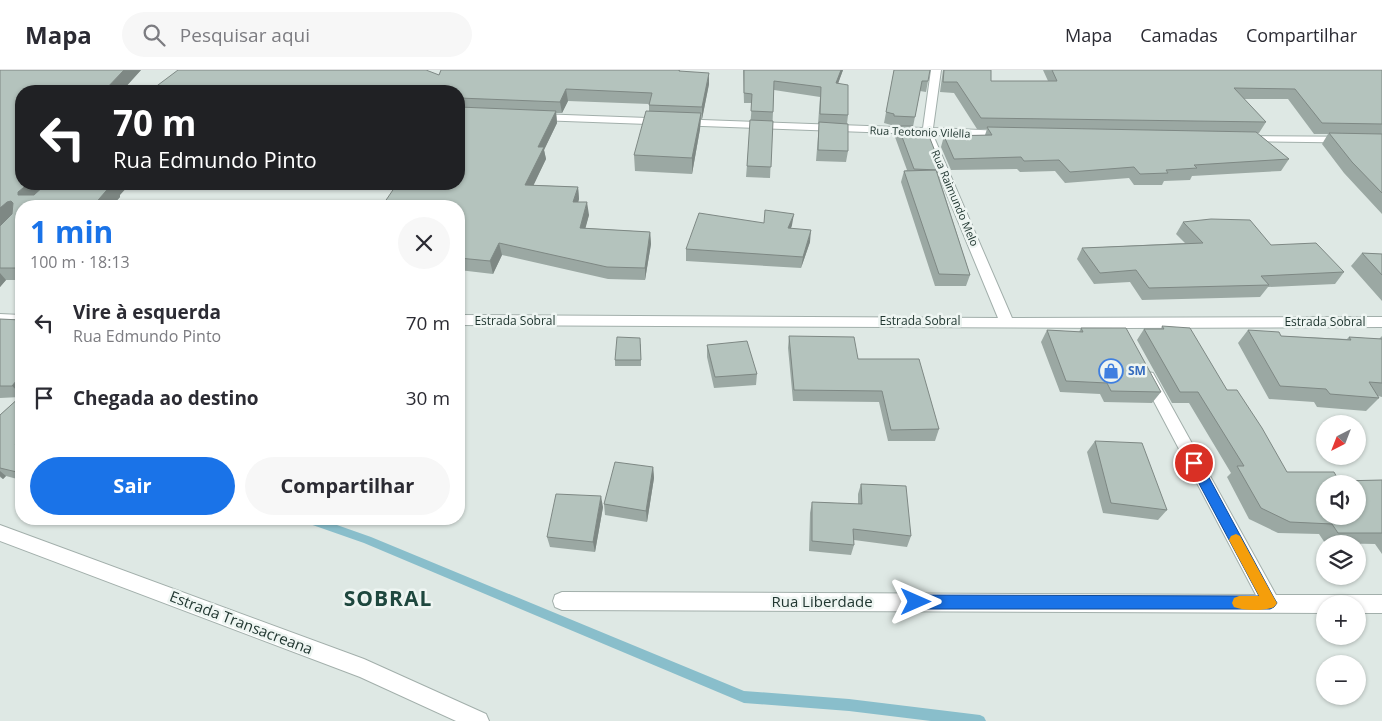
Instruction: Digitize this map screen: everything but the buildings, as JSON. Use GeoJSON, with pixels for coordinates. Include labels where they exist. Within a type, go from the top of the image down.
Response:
{"type":"FeatureCollection","features":[{"type":"Feature","properties":{"kind":"street"},"geometry":{"type":"LineString","coordinates":[[927,133],[936,70]]}},
{"type":"Feature","properties":{"kind":"street","name":"Rua Teotonio Vilella"},"geometry":{"type":"LineString","coordinates":[[524,116],[927,133],[1014,134]]}},
{"type":"Feature","properties":{"kind":"street","name":"Rua Raimundo Melo"},"geometry":{"type":"LineString","coordinates":[[927,133],[1007,322]]}},
{"type":"Feature","properties":{"kind":"street"},"geometry":{"type":"LineString","coordinates":[[1237,139],[1382,140]]}},
{"type":"Feature","properties":{"kind":"street"},"geometry":{"type":"LineString","coordinates":[[0,320],[15,320]]}},
{"type":"Feature","properties":{"kind":"street","name":"Estrada Sobral"},"geometry":{"type":"LineString","coordinates":[[465,320],[1119,323],[1382,322]]}},
{"type":"Feature","properties":{"kind":"street"},"geometry":{"type":"LineString","coordinates":[[1119,323],[1128,341]]}},
{"type":"Feature","properties":{"kind":"street"},"geometry":{"type":"LineString","coordinates":[[1142,367],[1270,603]]}},
{"type":"Feature","properties":{"kind":"street","name":"Estrada Transacreana"},"geometry":{"type":"LineString","coordinates":[[0,532],[364,669],[479,721]]}},
{"type":"Feature","properties":{"kind":"street","name":"Rua Liberdade"},"geometry":{"type":"LineString","coordinates":[[562,601],[1382,604]]}},
{"type":"Feature","properties":{"kind":"waterway"},"geometry":{"type":"LineString","coordinates":[[325,525],[367,540],[744,697],[849,705],[980,721]]}},
{"type":"Feature","properties":{"kind":"slow traffic"},"geometry":{"type":"LineString","coordinates":[[1236,540],[1270,603],[1239,603]]}},
{"type":"Feature","properties":{"kind":"place","name":"SM"},"geometry":{"type":"Point","coordinates":[1111,371]}},
{"type":"Feature","properties":{"kind":"district","name":"SOBRAL"},"geometry":{"type":"Point","coordinates":[388,599]}},
{"type":"Feature","properties":{"kind":"route"},"geometry":{"type":"LineString","coordinates":[[916,602],[1270,603],[1194,463]]}}]}
